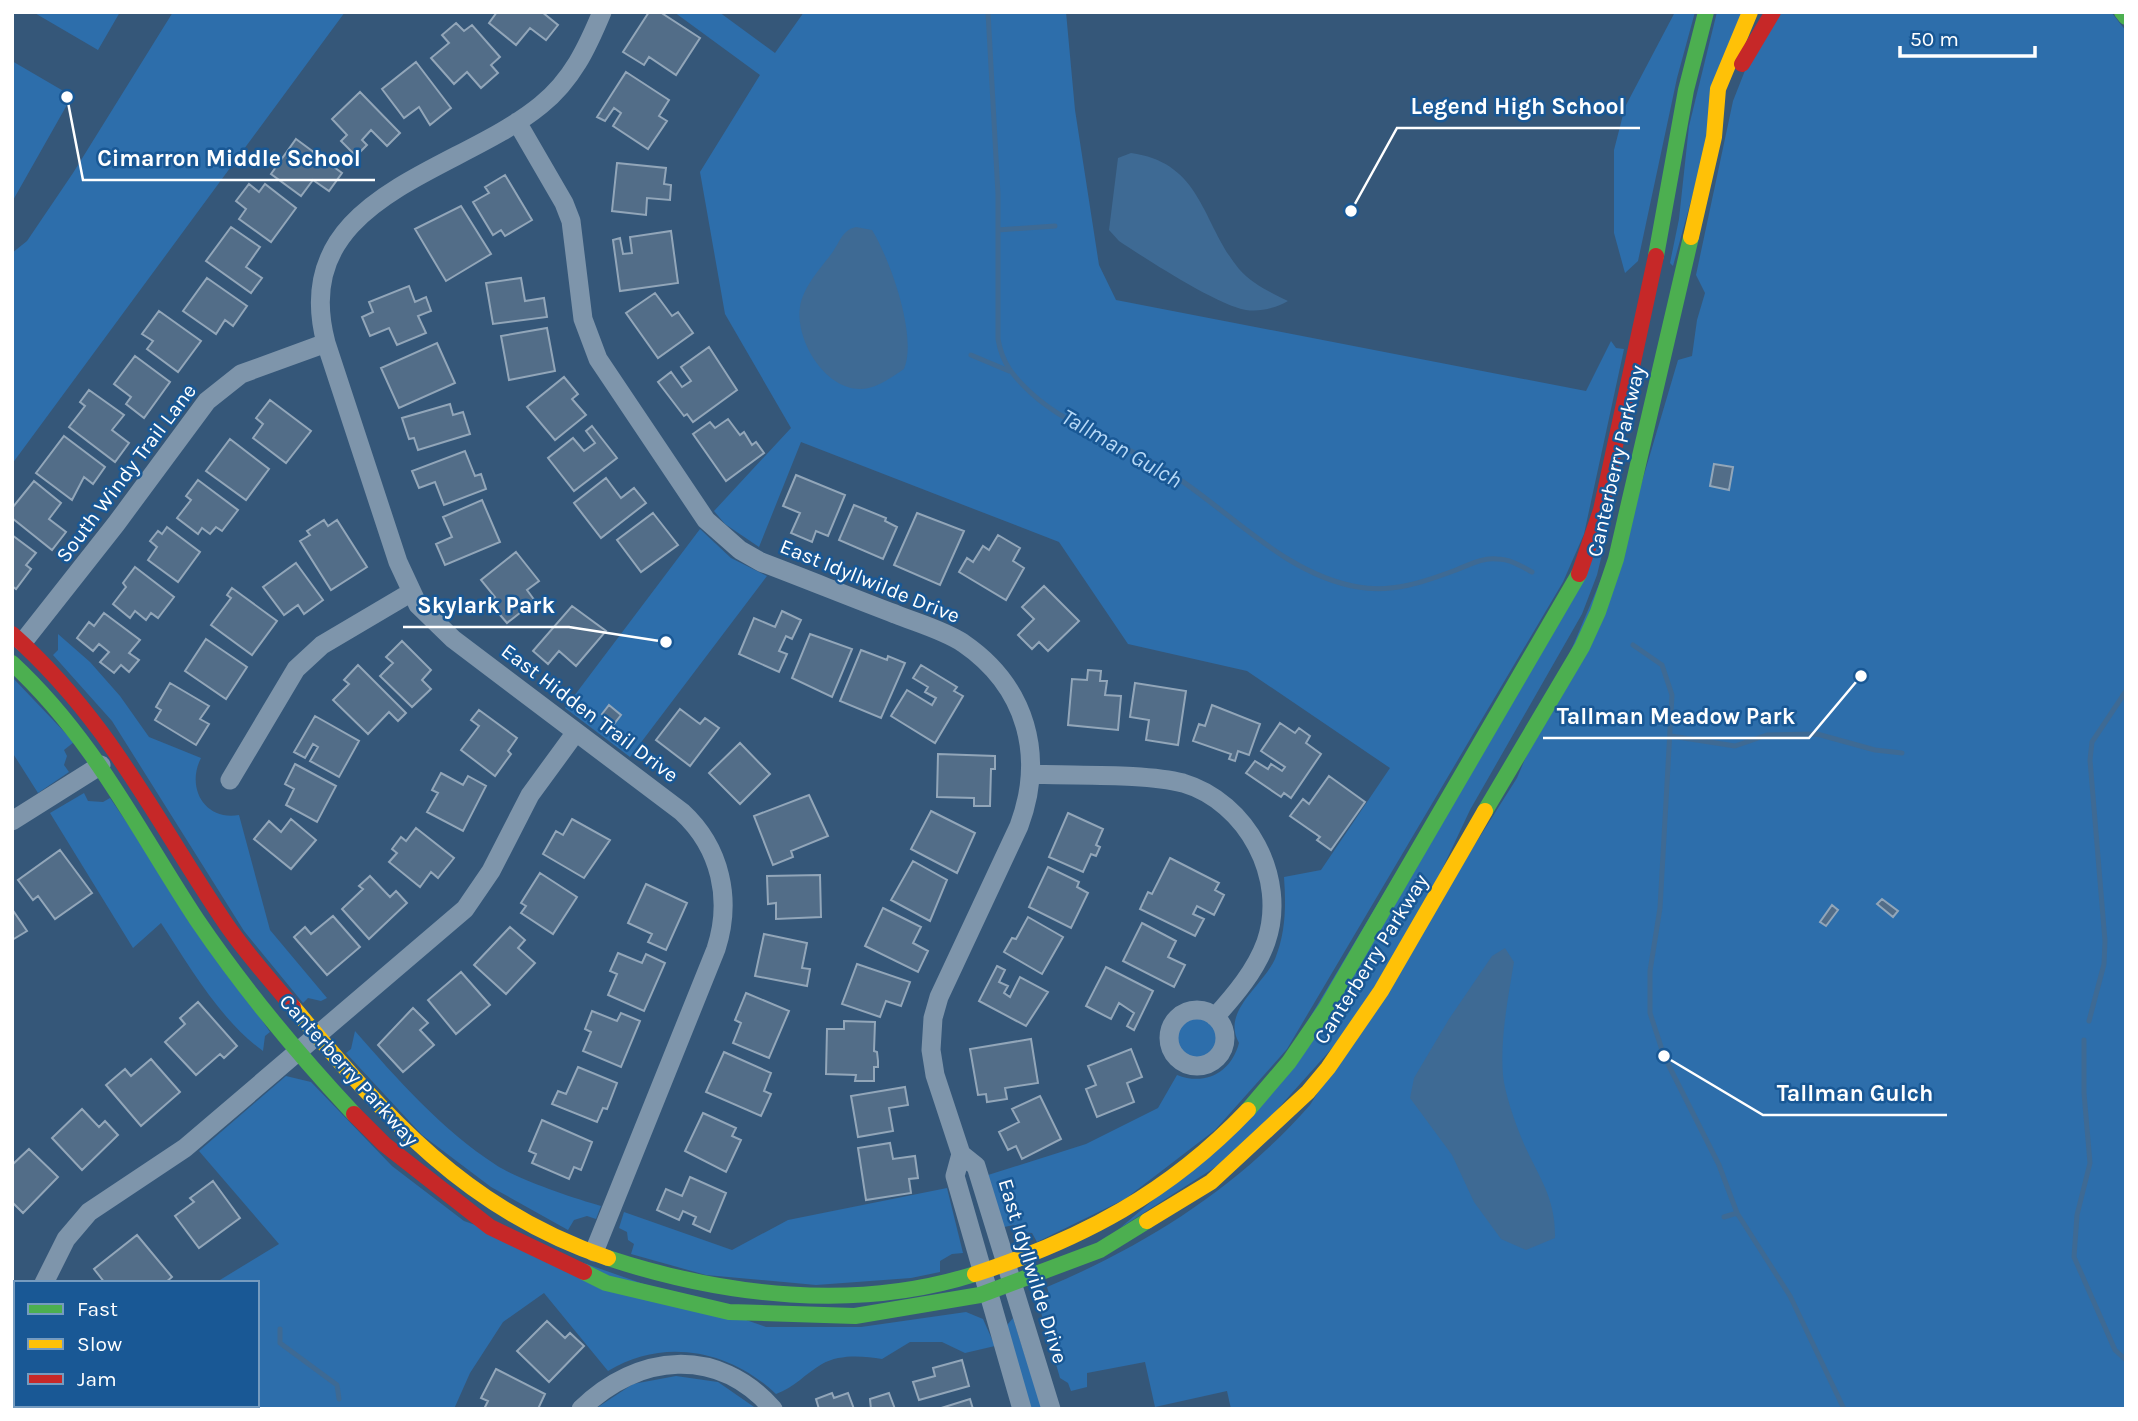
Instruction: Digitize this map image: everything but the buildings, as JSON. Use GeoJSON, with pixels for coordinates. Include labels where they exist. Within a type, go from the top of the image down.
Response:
{"type":"FeatureCollection","features":[{"type":"Feature","properties":{"kind":"street","name":"East Hidden Trail Drive"},"geometry":{"type":"LineString","coordinates":[[594,1252],[716,949],[723,897],[714,855],[689,819],[442,630],[425,614],[410,593],[326,343],[320,306],[323,278],[334,247],[349,225],[377,200],[517,122],[542,104],[567,80],[583,54],[602,12]]}},
{"type":"Feature","properties":{"kind":"street","name":"Canterberry Parkway"},"geometry":{"type":"LineString","coordinates":[[17,638],[62,679],[95,717],[230,930],[316,1035],[390,1119],[444,1167],[510,1212],[594,1252],[677,1279],[729,1289],[791,1295],[880,1293],[1007,1265],[1066,1242],[1136,1204],[1205,1153],[1271,1086],[1319,1020],[1564,604],[1586,559],[1601,510],[1665,212],[1686,90],[1706,12]]}},
{"type":"Feature","properties":{"kind":"street","name":"Canterberry Parkway"},"geometry":{"type":"LineString","coordinates":[[12,663],[60,708],[101,765],[207,935],[299,1050],[386,1147],[456,1204],[519,1242],[613,1283],[707,1308],[804,1318],[911,1311],[1014,1287],[1117,1244],[1160,1219],[1217,1179],[1259,1143],[1305,1096],[1337,1057],[1376,999],[1582,647],[1602,602],[1616,559],[1714,137],[1712,119],[1725,70],[1750,12]]}},
{"type":"Feature","properties":{"kind":"street"},"geometry":{"type":"LineString","coordinates":[[1714,137],[1736,75],[1773,12]]}},
{"type":"Feature","properties":{"kind":"street"},"geometry":{"type":"LineString","coordinates":[[2122,12],[2126,17]]}},
{"type":"Feature","properties":{"kind":"street","name":"East Idyllwilde Drive"},"geometry":{"type":"LineString","coordinates":[[517,122],[558,192],[571,221],[583,319],[593,349],[702,514],[719,533],[761,562],[947,635],[978,655],[1002,680],[1020,711],[1028,737],[1033,774],[1019,826],[933,1018],[932,1062],[961,1154],[955,1176],[1022,1409]]}},
{"type":"Feature","properties":{"kind":"street","name":"South Windy Trail Lane"},"geometry":{"type":"LineString","coordinates":[[17,638],[212,396],[247,371],[326,343]]}},
{"type":"Feature","properties":{"kind":"street"},"geometry":{"type":"LineString","coordinates":[[230,780],[284,684],[304,660],[331,639],[410,593]]}},
{"type":"Feature","properties":{"kind":"street"},"geometry":{"type":"LineString","coordinates":[[45,1281],[60,1249],[89,1212],[186,1148],[465,909],[491,871],[530,795],[576,732]]}},
{"type":"Feature","properties":{"kind":"street"},"geometry":{"type":"LineString","coordinates":[[12,821],[101,765]]}},
{"type":"Feature","properties":{"kind":"street"},"geometry":{"type":"LineString","coordinates":[[1033,774],[1180,783],[1219,801],[1251,834],[1269,878],[1272,900],[1269,930],[1254,967],[1215,1017]]}},
{"type":"Feature","properties":{"kind":"street","name":"East Idyllwilde Drive"},"geometry":{"type":"LineString","coordinates":[[961,1154],[976,1166],[1051,1409]]}},
{"type":"Feature","properties":{"kind":"street"},"geometry":{"type":"LineString","coordinates":[[581,1409],[607,1386],[630,1373],[675,1364],[708,1367],[743,1382],[772,1409]]}},
{"type":"Feature","properties":{"kind":"shaded area"},"geometry":{"type":"Polygon","coordinates":[[[33,12],[120,12],[98,50],[33,12]]]}},
{"type":"Feature","properties":{"kind":"shaded area"},"geometry":{"type":"Polygon","coordinates":[[[173,12],[345,12],[12,464],[12,253],[27,241],[73,173],[173,12]]]}},
{"type":"Feature","properties":{"kind":"shaded area"},"geometry":{"type":"Polygon","coordinates":[[[674,12],[719,12],[775,53],[804,12],[1066,12],[1075,110],[1099,265],[1116,300],[1586,391],[1611,341],[1616,348],[1624,349],[1584,534],[1563,582],[1287,1049],[1215,1130],[1125,1199],[1037,1242],[1032,1233],[1020,1232],[1014,1225],[1004,1227],[988,1175],[1086,1144],[1158,1108],[1177,1075],[1207,1078],[1230,1062],[1239,1043],[1235,1020],[1239,1010],[1269,969],[1279,949],[1284,918],[1284,877],[1321,870],[1390,768],[1247,671],[1128,644],[1059,542],[801,442],[759,547],[725,524],[714,511],[791,428],[725,314],[700,172],[760,75],[674,12]]]}},
{"type":"Feature","properties":{"kind":"shaded area"},"geometry":{"type":"Polygon","coordinates":[[[1675,12],[1695,12],[1677,78],[1638,261],[1625,273],[1614,233],[1614,150],[1625,107],[1675,12]]]}},
{"type":"Feature","properties":{"kind":"shaded area"},"geometry":{"type":"Polygon","coordinates":[[[1717,12],[1743,12],[1673,266],[1670,263],[1679,219],[1689,126],[1717,12]]]}},
{"type":"Feature","properties":{"kind":"shaded area"},"geometry":{"type":"Polygon","coordinates":[[[1781,12],[2111,12],[2126,31],[2126,1409],[1231,1409],[1227,1391],[1155,1407],[1145,1362],[1087,1373],[1087,1387],[1071,1391],[1068,1383],[1060,1378],[1040,1309],[1049,1294],[1047,1287],[1120,1252],[1189,1211],[1253,1162],[1310,1105],[1517,778],[1641,485],[1678,360],[1692,356],[1697,320],[1705,293],[1696,275],[1733,101],[1746,68],[1781,12]]]}},
{"type":"Feature","properties":{"kind":"shaded area"},"geometry":{"type":"Polygon","coordinates":[[[12,61],[72,96],[12,202],[12,61]]]}},
{"type":"Feature","properties":{"kind":"shaded area"},"geometry":{"type":"Polygon","coordinates":[[[1131,153],[1155,159],[1173,169],[1187,182],[1239,269],[1255,283],[1288,301],[1257,310],[1233,306],[1182,280],[1119,241],[1109,230],[1118,158],[1131,153]]]}},
{"type":"Feature","properties":{"kind":"shaded area"},"geometry":{"type":"Polygon","coordinates":[[[856,227],[872,230],[887,259],[900,298],[907,338],[904,369],[878,385],[861,389],[836,381],[815,361],[802,334],[800,320],[800,307],[808,285],[844,234],[856,227]]]}},
{"type":"Feature","properties":{"kind":"shaded area"},"geometry":{"type":"Polygon","coordinates":[[[1613,509],[1597,575],[1582,614],[1470,810],[1428,899],[1351,1027],[1239,1152],[1120,1228],[1250,1118],[1613,509]]]}},
{"type":"Feature","properties":{"kind":"shaded area"},"geometry":{"type":"Polygon","coordinates":[[[700,529],[731,558],[767,576],[630,757],[565,708],[700,529]]]}},
{"type":"Feature","properties":{"kind":"shaded area"},"geometry":{"type":"Polygon","coordinates":[[[58,634],[90,662],[120,696],[149,737],[201,758],[196,780],[201,800],[216,813],[239,815],[270,930],[327,998],[321,1001],[308,998],[303,1003],[244,931],[112,721],[53,655],[58,650],[58,634]]]}},
{"type":"Feature","properties":{"kind":"shaded area"},"geometry":{"type":"Polygon","coordinates":[[[12,677],[74,742],[64,750],[67,756],[64,765],[69,772],[38,793],[12,752],[12,677]]]}},
{"type":"Feature","properties":{"kind":"shaded area"},"geometry":{"type":"Polygon","coordinates":[[[84,793],[88,801],[103,802],[110,798],[270,1032],[265,1036],[263,1051],[219,1008],[161,923],[133,948],[50,813],[84,793]]]}},
{"type":"Feature","properties":{"kind":"shaded area"},"geometry":{"type":"Polygon","coordinates":[[[1505,948],[1514,962],[1504,1033],[1504,1082],[1521,1137],[1549,1197],[1554,1223],[1555,1238],[1526,1250],[1501,1239],[1474,1202],[1452,1155],[1410,1098],[1414,1078],[1449,1019],[1492,956],[1505,948]]]}},
{"type":"Feature","properties":{"kind":"shaded area"},"geometry":{"type":"Polygon","coordinates":[[[1197,1017],[1212,1023],[1218,1038],[1212,1053],[1197,1059],[1182,1053],[1176,1038],[1182,1023],[1197,1017]]]}},
{"type":"Feature","properties":{"kind":"shaded area"},"geometry":{"type":"Polygon","coordinates":[[[355,1031],[421,1102],[476,1151],[518,1177],[601,1206],[596,1219],[587,1216],[574,1220],[568,1230],[491,1187],[422,1135],[346,1053],[351,1049],[355,1031]]]}},
{"type":"Feature","properties":{"kind":"shaded area"},"geometry":{"type":"Polygon","coordinates":[[[286,1076],[311,1082],[392,1166],[464,1221],[766,1327],[861,1327],[966,1312],[983,1319],[995,1346],[965,1353],[942,1342],[910,1342],[882,1359],[852,1357],[829,1361],[776,1394],[738,1367],[695,1353],[651,1354],[629,1360],[608,1371],[544,1293],[503,1322],[470,1373],[454,1409],[161,1409],[259,1407],[259,1281],[218,1281],[279,1244],[199,1151],[286,1076]]]}},
{"type":"Feature","properties":{"kind":"shaded area"},"geometry":{"type":"Polygon","coordinates":[[[947,1188],[963,1253],[952,1254],[940,1261],[940,1272],[911,1278],[816,1285],[706,1275],[631,1254],[634,1244],[628,1240],[627,1232],[619,1228],[624,1212],[732,1250],[788,1220],[947,1188]]]}},
{"type":"Feature","properties":{"kind":"shaded area"},"geometry":{"type":"Polygon","coordinates":[[[1013,1318],[1042,1409],[1031,1409],[1008,1334],[1008,1324],[1013,1318]]]}},
{"type":"Feature","properties":{"kind":"shaded area"},"geometry":{"type":"Polygon","coordinates":[[[676,1376],[718,1382],[757,1409],[595,1409],[633,1384],[676,1376]]]}},
{"type":"Feature","properties":{"kind":"waterway","name":"Tallman Gulch"},"geometry":{"type":"LineString","coordinates":[[988,12],[998,194],[998,339],[1005,362],[1013,375],[1059,414],[1159,466],[1278,553],[1330,580],[1358,587],[1384,589],[1420,582],[1487,559],[1502,559],[1532,572]]}},
{"type":"Feature","properties":{"kind":"waterway"},"geometry":{"type":"LineString","coordinates":[[998,230],[1055,226]]}},
{"type":"Feature","properties":{"kind":"waterway"},"geometry":{"type":"LineString","coordinates":[[971,355],[1009,371]]}},
{"type":"Feature","properties":{"kind":"waterway","name":"Tallman Gulch"},"geometry":{"type":"LineString","coordinates":[[1633,645],[1662,665],[1672,695],[1660,908],[1650,971],[1650,1013],[1664,1056],[1719,1165],[1737,1213],[1790,1296],[1844,1409]]}},
{"type":"Feature","properties":{"kind":"waterway"},"geometry":{"type":"LineString","coordinates":[[2089,1021],[2104,964],[2105,941],[2090,760],[2092,742],[2126,691]]}},
{"type":"Feature","properties":{"kind":"waterway"},"geometry":{"type":"LineString","coordinates":[[1671,736],[1735,746],[1767,735],[1817,734],[1875,750],[1902,753]]}},
{"type":"Feature","properties":{"kind":"waterway"},"geometry":{"type":"LineString","coordinates":[[2084,1040],[2084,1093],[2090,1163],[2077,1215],[2074,1257],[2115,1350],[2126,1360]]}},
{"type":"Feature","properties":{"kind":"waterway"},"geometry":{"type":"LineString","coordinates":[[1724,1217],[1737,1213]]}},
{"type":"Feature","properties":{"kind":"waterway"},"geometry":{"type":"LineString","coordinates":[[280,1329],[280,1343],[337,1385],[339,1399]]}},
{"type":"Feature","properties":{"kind":"traffic: fast"},"geometry":{"type":"LineString","coordinates":[[1656,256],[1686,90],[1706,12]]}},
{"type":"Feature","properties":{"kind":"traffic: fast"},"geometry":{"type":"LineString","coordinates":[[2122,12],[2126,17]]}},
{"type":"Feature","properties":{"kind":"traffic: fast"},"geometry":{"type":"LineString","coordinates":[[1485,811],[1582,647],[1598,612],[1616,559],[1691,237]]}},
{"type":"Feature","properties":{"kind":"traffic: fast"},"geometry":{"type":"LineString","coordinates":[[1248,1110],[1289,1062],[1326,1008],[1579,574]]}},
{"type":"Feature","properties":{"kind":"traffic: fast"},"geometry":{"type":"LineString","coordinates":[[12,663],[41,692],[91,754],[197,920],[233,971],[292,1044],[354,1114]]}},
{"type":"Feature","properties":{"kind":"traffic: fast"},"geometry":{"type":"LineString","coordinates":[[584,1272],[606,1283],[729,1312],[855,1316],[980,1295],[1100,1250],[1147,1221]]}},
{"type":"Feature","properties":{"kind":"traffic: fast"},"geometry":{"type":"LineString","coordinates":[[608,1258],[698,1282],[790,1294],[837,1296],[884,1293],[930,1286],[975,1274]]}},
{"type":"Feature","properties":{"kind":"traffic: slow"},"geometry":{"type":"LineString","coordinates":[[1691,237],[1714,137],[1718,89],[1750,12]]}},
{"type":"Feature","properties":{"kind":"traffic: slow"},"geometry":{"type":"LineString","coordinates":[[1147,1221],[1211,1182],[1308,1092],[1328,1068],[1381,991],[1485,811]]}},
{"type":"Feature","properties":{"kind":"traffic: slow"},"geometry":{"type":"LineString","coordinates":[[293,1007],[361,1086],[432,1156],[471,1187],[512,1214],[558,1238],[608,1258]]}},
{"type":"Feature","properties":{"kind":"traffic: slow"},"geometry":{"type":"LineString","coordinates":[[975,1274],[1052,1245],[1122,1210],[1187,1166],[1248,1110]]}},
{"type":"Feature","properties":{"kind":"traffic: jam"},"geometry":{"type":"LineString","coordinates":[[1742,64],[1773,12]]}},
{"type":"Feature","properties":{"kind":"traffic: jam"},"geometry":{"type":"LineString","coordinates":[[1579,574],[1601,510],[1656,256]]}},
{"type":"Feature","properties":{"kind":"traffic: jam"},"geometry":{"type":"LineString","coordinates":[[12,634],[77,701],[104,736],[226,924],[293,1007]]}},
{"type":"Feature","properties":{"kind":"traffic: jam"},"geometry":{"type":"LineString","coordinates":[[354,1114],[384,1144],[490,1227],[584,1272]]}},
{"type":"Feature","properties":{"kind":"place","name":"Cimarron Middle School"},"geometry":{"type":"Point","coordinates":[67,97]}},
{"type":"Feature","properties":{"kind":"place","name":"Legend High School"},"geometry":{"type":"Point","coordinates":[1351,211]}},
{"type":"Feature","properties":{"kind":"place","name":"Skylark Park"},"geometry":{"type":"Point","coordinates":[666,642]}},
{"type":"Feature","properties":{"kind":"place","name":"Tallman Meadow Park"},"geometry":{"type":"Point","coordinates":[1861,676]}},
{"type":"Feature","properties":{"kind":"place","name":"Tallman Gulch"},"geometry":{"type":"Point","coordinates":[1664,1056]}}]}
